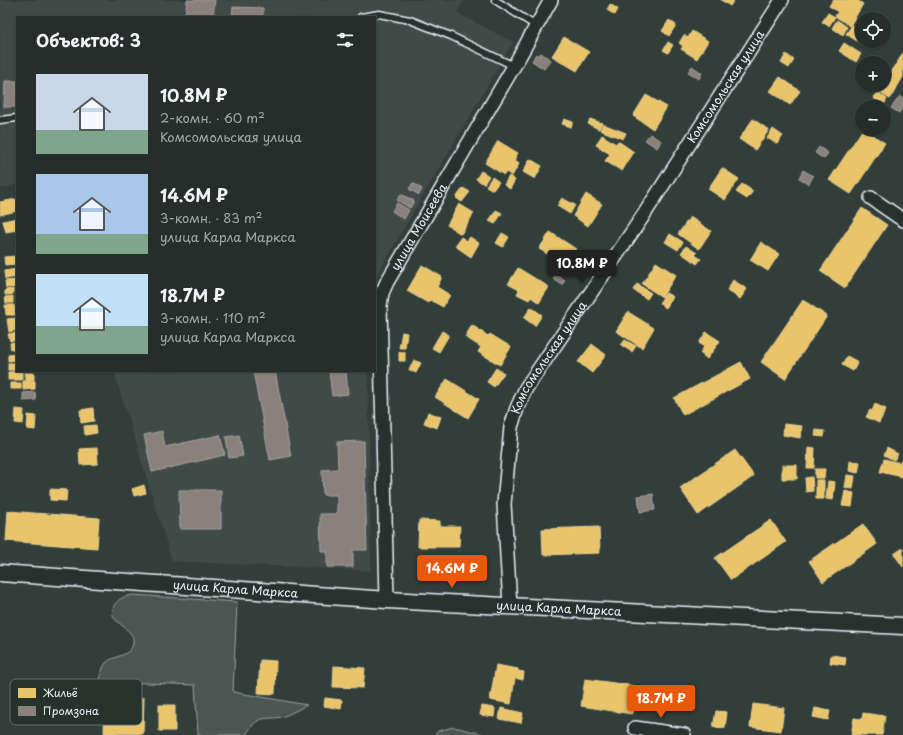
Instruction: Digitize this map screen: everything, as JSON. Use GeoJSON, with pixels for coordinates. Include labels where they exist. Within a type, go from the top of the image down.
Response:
{"type":"FeatureCollection","features":[{"type":"Feature","properties":{"kind":"street","name":"улица Моисеева"},"geometry":{"type":"LineString","coordinates":[[387,600],[380,306],[382,293],[551,0]]}},
{"type":"Feature","properties":{"kind":"street","name":"Комсомольская улица"},"geometry":{"type":"LineString","coordinates":[[510,606],[504,504],[511,427],[516,408],[526,388],[643,216],[782,0]]}},
{"type":"Feature","properties":{"kind":"street"},"geometry":{"type":"LineString","coordinates":[[870,198],[903,220]]}},
{"type":"Feature","properties":{"kind":"street","name":"улица Карла Маркса"},"geometry":{"type":"LineString","coordinates":[[0,573],[387,600],[903,626]]}},
{"type":"Feature","properties":{"kind":"street"},"geometry":{"type":"LineString","coordinates":[[635,728],[684,735]]}},
{"type":"Feature","properties":{"kind":"lane"},"geometry":{"type":"LineString","coordinates":[[495,0],[536,26]]}},
{"type":"Feature","properties":{"kind":"lane"},"geometry":{"type":"LineString","coordinates":[[367,16],[379,14],[410,20],[451,36],[514,66]]}},
{"type":"Feature","properties":{"kind":"lane"},"geometry":{"type":"LineString","coordinates":[[0,120],[16,118]]}},
{"type":"Feature","properties":{"kind":"shaded area"},"geometry":{"type":"Polygon","coordinates":[[[0,0],[464,0],[457,13],[513,42],[376,276],[376,16],[16,16],[16,184],[0,189],[0,0]]]}},
{"type":"Feature","properties":{"kind":"shaded area"},"geometry":{"type":"Polygon","coordinates":[[[114,372],[368,372],[371,571],[172,561],[114,372]]]}},
{"type":"Feature","properties":{"kind":"shaded area"},"geometry":{"type":"Polygon","coordinates":[[[132,595],[237,602],[233,692],[307,705],[287,715],[260,720],[251,727],[246,735],[198,735],[195,685],[142,683],[142,679],[100,679],[106,663],[109,660],[125,654],[129,651],[133,644],[133,638],[130,633],[117,621],[112,612],[114,606],[122,598],[132,595]]]}},
{"type":"Feature","properties":{"kind":"shaded area"},"geometry":{"type":"Polygon","coordinates":[[[454,727],[486,735],[435,735],[438,731],[454,727]]]}},
{"type":"Feature","properties":{"kind":"building: Жильё"},"geometry":{"type":"Polygon","coordinates":[[[721,0],[734,0],[730,6],[721,0]]]}},
{"type":"Feature","properties":{"kind":"building: Жильё"},"geometry":{"type":"Polygon","coordinates":[[[833,0],[857,0],[863,4],[858,12],[855,12],[855,18],[850,26],[835,16],[838,12],[829,6],[833,0]]]}},
{"type":"Feature","properties":{"kind":"building: Жильё"},"geometry":{"type":"Polygon","coordinates":[[[610,4],[618,9],[615,15],[607,10],[610,4]]]}},
{"type":"Feature","properties":{"kind":"building: Жильё"},"geometry":{"type":"Polygon","coordinates":[[[828,13],[835,17],[829,26],[822,22],[828,13]]]}},
{"type":"Feature","properties":{"kind":"building: Жильё"},"geometry":{"type":"Polygon","coordinates":[[[669,20],[676,25],[669,36],[662,31],[669,20]]]}},
{"type":"Feature","properties":{"kind":"building: Жильё"},"geometry":{"type":"Polygon","coordinates":[[[837,20],[847,27],[843,35],[832,28],[837,20]]]}},
{"type":"Feature","properties":{"kind":"building: Жильё"},"geometry":{"type":"Polygon","coordinates":[[[852,25],[855,27],[855,40],[846,34],[852,25]]]}},
{"type":"Feature","properties":{"kind":"building: Жильё"},"geometry":{"type":"Polygon","coordinates":[[[692,31],[708,41],[697,59],[681,49],[683,46],[679,43],[684,35],[688,38],[692,31]]]}},
{"type":"Feature","properties":{"kind":"building: Жильё"},"geometry":{"type":"Polygon","coordinates":[[[564,37],[589,52],[577,71],[552,56],[564,37]]]}},
{"type":"Feature","properties":{"kind":"building: Жильё"},"geometry":{"type":"Polygon","coordinates":[[[668,42],[673,45],[668,53],[663,50],[668,42]]]}},
{"type":"Feature","properties":{"kind":"building: Жильё"},"geometry":{"type":"Polygon","coordinates":[[[844,43],[861,54],[860,56],[855,56],[855,61],[839,51],[844,43]]]}},
{"type":"Feature","properties":{"kind":"building: Жильё"},"geometry":{"type":"Polygon","coordinates":[[[903,53],[903,77],[890,99],[879,92],[891,92],[891,72],[903,53]]]}},
{"type":"Feature","properties":{"kind":"building: Жильё"},"geometry":{"type":"Polygon","coordinates":[[[786,54],[794,60],[789,68],[781,63],[786,54]]]}},
{"type":"Feature","properties":{"kind":"building: Жильё"},"geometry":{"type":"Polygon","coordinates":[[[780,77],[800,91],[790,105],[770,91],[780,77]]]}},
{"type":"Feature","properties":{"kind":"building: Жильё"},"geometry":{"type":"Polygon","coordinates":[[[877,92],[887,99],[876,100],[873,98],[877,92]]]}},
{"type":"Feature","properties":{"kind":"building: Жильё"},"geometry":{"type":"Polygon","coordinates":[[[646,95],[667,107],[653,129],[633,116],[646,95]]]}},
{"type":"Feature","properties":{"kind":"building: Жильё"},"geometry":{"type":"Polygon","coordinates":[[[564,119],[573,122],[571,127],[562,124],[564,119]]]}},
{"type":"Feature","properties":{"kind":"building: Жильё"},"geometry":{"type":"Polygon","coordinates":[[[590,119],[602,123],[599,129],[588,124],[590,119]]]}},
{"type":"Feature","properties":{"kind":"building: Жильё"},"geometry":{"type":"Polygon","coordinates":[[[753,119],[769,130],[755,150],[739,139],[753,119]]]}},
{"type":"Feature","properties":{"kind":"building: Жильё"},"geometry":{"type":"Polygon","coordinates":[[[603,124],[626,133],[623,139],[600,130],[603,124]]]}},
{"type":"Feature","properties":{"kind":"building: Жильё"},"geometry":{"type":"Polygon","coordinates":[[[773,129],[783,136],[777,144],[767,138],[773,129]]]}},
{"type":"Feature","properties":{"kind":"building: Жильё"},"geometry":{"type":"Polygon","coordinates":[[[602,135],[616,144],[618,141],[634,152],[622,171],[605,161],[610,154],[596,145],[602,135]]]}},
{"type":"Feature","properties":{"kind":"building: Жильё"},"geometry":{"type":"Polygon","coordinates":[[[858,136],[874,136],[885,143],[851,194],[829,180],[858,136]]]}},
{"type":"Feature","properties":{"kind":"building: Жильё"},"geometry":{"type":"Polygon","coordinates":[[[498,141],[518,153],[514,160],[519,164],[512,176],[506,172],[504,175],[485,163],[498,141]]]}},
{"type":"Feature","properties":{"kind":"building: Жильё"},"geometry":{"type":"Polygon","coordinates":[[[530,159],[542,166],[535,179],[523,172],[530,159]]]}},
{"type":"Feature","properties":{"kind":"building: Жильё"},"geometry":{"type":"Polygon","coordinates":[[[722,168],[739,179],[725,200],[708,189],[722,168]]]}},
{"type":"Feature","properties":{"kind":"building: Жильё"},"geometry":{"type":"Polygon","coordinates":[[[481,171],[489,176],[484,184],[476,179],[481,171]]]}},
{"type":"Feature","properties":{"kind":"building: Жильё"},"geometry":{"type":"Polygon","coordinates":[[[509,176],[515,180],[510,189],[504,185],[509,176]]]}},
{"type":"Feature","properties":{"kind":"building: Жильё"},"geometry":{"type":"Polygon","coordinates":[[[492,177],[499,182],[493,190],[486,186],[492,177]]]}},
{"type":"Feature","properties":{"kind":"building: Жильё"},"geometry":{"type":"Polygon","coordinates":[[[742,184],[753,191],[747,199],[736,192],[742,184]]]}},
{"type":"Feature","properties":{"kind":"building: Жильё"},"geometry":{"type":"Polygon","coordinates":[[[463,188],[470,192],[462,202],[456,198],[463,188]]]}},
{"type":"Feature","properties":{"kind":"building: Жильё"},"geometry":{"type":"Polygon","coordinates":[[[586,194],[602,204],[588,226],[573,216],[586,194]]]}},
{"type":"Feature","properties":{"kind":"building: Жильё"},"geometry":{"type":"Polygon","coordinates":[[[562,198],[575,205],[570,214],[557,206],[562,198]]]}},
{"type":"Feature","properties":{"kind":"building: Жильё"},"geometry":{"type":"Polygon","coordinates":[[[16,199],[16,211],[0,215],[0,202],[16,199]]]}},
{"type":"Feature","properties":{"kind":"building: Жильё"},"geometry":{"type":"Polygon","coordinates":[[[459,204],[474,213],[461,234],[447,225],[459,204]]]}},
{"type":"Feature","properties":{"kind":"building: Жильё"},"geometry":{"type":"Polygon","coordinates":[[[862,208],[887,225],[845,288],[820,271],[862,208]]]}},
{"type":"Feature","properties":{"kind":"building: Жильё"},"geometry":{"type":"Polygon","coordinates":[[[496,210],[502,213],[495,224],[489,221],[496,210]]]}},
{"type":"Feature","properties":{"kind":"building: Жильё"},"geometry":{"type":"Polygon","coordinates":[[[690,217],[711,231],[699,249],[678,234],[690,217]]]}},
{"type":"Feature","properties":{"kind":"building: Жильё"},"geometry":{"type":"Polygon","coordinates":[[[16,218],[16,230],[6,232],[3,221],[16,218]]]}},
{"type":"Feature","properties":{"kind":"building: Жильё"},"geometry":{"type":"Polygon","coordinates":[[[550,232],[576,249],[566,265],[539,249],[550,232]]]}},
{"type":"Feature","properties":{"kind":"building: Жильё"},"geometry":{"type":"Polygon","coordinates":[[[502,233],[509,237],[503,247],[496,243],[502,233]]]}},
{"type":"Feature","properties":{"kind":"building: Жильё"},"geometry":{"type":"Polygon","coordinates":[[[670,234],[683,242],[678,250],[665,242],[670,234]]]}},
{"type":"Feature","properties":{"kind":"building: Жильё"},"geometry":{"type":"Polygon","coordinates":[[[461,237],[467,241],[470,237],[479,243],[471,257],[455,246],[461,237]]]}},
{"type":"Feature","properties":{"kind":"building: Жильё"},"geometry":{"type":"Polygon","coordinates":[[[761,242],[779,254],[768,271],[750,260],[761,242]]]}},
{"type":"Feature","properties":{"kind":"building: Жильё"},"geometry":{"type":"Polygon","coordinates":[[[686,246],[697,253],[695,255],[701,259],[697,264],[681,253],[686,246]]]}},
{"type":"Feature","properties":{"kind":"building: Жильё"},"geometry":{"type":"Polygon","coordinates":[[[16,256],[16,264],[5,265],[4,257],[16,256]]]}},
{"type":"Feature","properties":{"kind":"building: Жильё"},"geometry":{"type":"Polygon","coordinates":[[[656,262],[676,275],[662,297],[642,284],[656,262]]]}},
{"type":"Feature","properties":{"kind":"building: Жильё"},"geometry":{"type":"Polygon","coordinates":[[[422,265],[442,277],[437,287],[450,295],[443,307],[430,300],[428,303],[407,291],[422,265]]]}},
{"type":"Feature","properties":{"kind":"building: Жильё"},"geometry":{"type":"Polygon","coordinates":[[[518,268],[549,287],[539,303],[531,297],[529,300],[517,294],[519,290],[508,284],[518,268]]]}},
{"type":"Feature","properties":{"kind":"building: Жильё"},"geometry":{"type":"Polygon","coordinates":[[[16,269],[16,277],[5,279],[4,271],[16,269]]]}},
{"type":"Feature","properties":{"kind":"building: Жильё"},"geometry":{"type":"Polygon","coordinates":[[[16,280],[16,287],[6,288],[5,281],[16,280]]]}},
{"type":"Feature","properties":{"kind":"building: Жильё"},"geometry":{"type":"Polygon","coordinates":[[[733,280],[747,289],[740,299],[727,290],[733,280]]]}},
{"type":"Feature","properties":{"kind":"building: Жильё"},"geometry":{"type":"Polygon","coordinates":[[[637,284],[651,293],[647,299],[633,290],[637,284]]]}},
{"type":"Feature","properties":{"kind":"building: Жильё"},"geometry":{"type":"Polygon","coordinates":[[[13,289],[13,294],[5,295],[5,290],[13,289]]]}},
{"type":"Feature","properties":{"kind":"building: Жильё"},"geometry":{"type":"Polygon","coordinates":[[[666,293],[673,297],[666,308],[659,303],[666,293]]]}},
{"type":"Feature","properties":{"kind":"building: Жильё"},"geometry":{"type":"Polygon","coordinates":[[[13,296],[13,303],[6,303],[5,297],[13,296]]]}},
{"type":"Feature","properties":{"kind":"building: Жильё"},"geometry":{"type":"Polygon","coordinates":[[[803,300],[827,316],[785,379],[761,362],[803,300]]]}},
{"type":"Feature","properties":{"kind":"building: Жильё"},"geometry":{"type":"Polygon","coordinates":[[[5,305],[14,305],[15,315],[6,315],[5,305]]]}},
{"type":"Feature","properties":{"kind":"building: Жильё"},"geometry":{"type":"Polygon","coordinates":[[[531,307],[542,315],[535,326],[524,318],[531,307]]]}},
{"type":"Feature","properties":{"kind":"building: Жильё"},"geometry":{"type":"Polygon","coordinates":[[[628,312],[654,328],[642,348],[616,331],[628,312]]]}},
{"type":"Feature","properties":{"kind":"building: Жильё"},"geometry":{"type":"Polygon","coordinates":[[[16,318],[16,330],[9,332],[7,319],[16,318]]]}},
{"type":"Feature","properties":{"kind":"building: Жильё"},"geometry":{"type":"Polygon","coordinates":[[[472,325],[488,336],[490,334],[511,347],[500,365],[478,352],[481,347],[465,337],[472,325]]]}},
{"type":"Feature","properties":{"kind":"building: Жильё"},"geometry":{"type":"Polygon","coordinates":[[[442,331],[449,335],[439,352],[432,348],[442,331]]]}},
{"type":"Feature","properties":{"kind":"building: Жильё"},"geometry":{"type":"Polygon","coordinates":[[[402,332],[407,333],[405,348],[399,348],[402,332]]]}},
{"type":"Feature","properties":{"kind":"building: Жильё"},"geometry":{"type":"Polygon","coordinates":[[[706,332],[720,341],[707,359],[700,353],[704,347],[699,343],[706,332]]]}},
{"type":"Feature","properties":{"kind":"building: Жильё"},"geometry":{"type":"Polygon","coordinates":[[[16,333],[16,340],[10,341],[8,334],[16,333]]]}},
{"type":"Feature","properties":{"kind":"building: Жильё"},"geometry":{"type":"Polygon","coordinates":[[[625,340],[636,346],[632,352],[621,345],[625,340]]]}},
{"type":"Feature","properties":{"kind":"building: Жильё"},"geometry":{"type":"Polygon","coordinates":[[[16,342],[16,349],[11,349],[10,343],[16,342]]]}},
{"type":"Feature","properties":{"kind":"building: Жильё"},"geometry":{"type":"Polygon","coordinates":[[[592,344],[606,355],[592,373],[578,362],[592,344]]]}},
{"type":"Feature","properties":{"kind":"building: Жильё"},"geometry":{"type":"Polygon","coordinates":[[[399,352],[405,352],[405,361],[399,361],[399,352]]]}},
{"type":"Feature","properties":{"kind":"building: Жильё"},"geometry":{"type":"Polygon","coordinates":[[[16,354],[16,360],[8,361],[8,355],[16,354]]]}},
{"type":"Feature","properties":{"kind":"building: Жильё"},"geometry":{"type":"Polygon","coordinates":[[[847,356],[858,362],[853,371],[842,365],[847,356]]]}},
{"type":"Feature","properties":{"kind":"building: Жильё"},"geometry":{"type":"Polygon","coordinates":[[[414,360],[421,363],[416,373],[409,370],[414,360]]]}},
{"type":"Feature","properties":{"kind":"building: Жильё"},"geometry":{"type":"Polygon","coordinates":[[[741,362],[750,379],[683,415],[674,398],[741,362]]]}},
{"type":"Feature","properties":{"kind":"building: Жильё"},"geometry":{"type":"Polygon","coordinates":[[[8,363],[16,363],[16,370],[8,370],[8,363]]]}},
{"type":"Feature","properties":{"kind":"building: Жильё"},"geometry":{"type":"Polygon","coordinates":[[[496,368],[504,373],[494,387],[487,382],[496,368]]]}},
{"type":"Feature","properties":{"kind":"building: Жильё"},"geometry":{"type":"Polygon","coordinates":[[[8,372],[22,372],[22,380],[8,380],[8,372]]]}},
{"type":"Feature","properties":{"kind":"building: Жильё"},"geometry":{"type":"Polygon","coordinates":[[[25,373],[34,373],[34,380],[25,380],[25,373]]]}},
{"type":"Feature","properties":{"kind":"building: Жильё"},"geometry":{"type":"Polygon","coordinates":[[[447,379],[479,399],[468,418],[435,397],[447,379]]]}},
{"type":"Feature","properties":{"kind":"building: Жильё"},"geometry":{"type":"Polygon","coordinates":[[[23,381],[35,381],[35,389],[23,390],[23,381]]]}},
{"type":"Feature","properties":{"kind":"building: Жильё"},"geometry":{"type":"Polygon","coordinates":[[[10,383],[21,383],[21,389],[10,389],[10,383]]]}},
{"type":"Feature","properties":{"kind":"building: Жильё"},"geometry":{"type":"Polygon","coordinates":[[[875,404],[886,409],[879,423],[866,417],[870,410],[872,411],[875,404]]]}},
{"type":"Feature","properties":{"kind":"building: Жильё"},"geometry":{"type":"Polygon","coordinates":[[[93,408],[94,421],[81,423],[80,410],[93,408]]]}},
{"type":"Feature","properties":{"kind":"building: Жильё"},"geometry":{"type":"Polygon","coordinates":[[[16,409],[24,410],[23,424],[15,423],[16,409]]]}},
{"type":"Feature","properties":{"kind":"building: Жильё"},"geometry":{"type":"Polygon","coordinates":[[[428,412],[441,417],[437,428],[424,423],[428,412]]]}},
{"type":"Feature","properties":{"kind":"building: Жильё"},"geometry":{"type":"Polygon","coordinates":[[[28,415],[36,416],[35,430],[27,429],[28,415]]]}},
{"type":"Feature","properties":{"kind":"building: Жильё"},"geometry":{"type":"Polygon","coordinates":[[[784,424],[802,426],[800,438],[783,435],[784,424]]]}},
{"type":"Feature","properties":{"kind":"building: Жильё"},"geometry":{"type":"Polygon","coordinates":[[[96,425],[97,433],[85,435],[84,426],[96,425]]]}},
{"type":"Feature","properties":{"kind":"building: Жильё"},"geometry":{"type":"Polygon","coordinates":[[[816,430],[825,431],[824,437],[815,436],[816,430]]]}},
{"type":"Feature","properties":{"kind":"building: Жильё"},"geometry":{"type":"Polygon","coordinates":[[[808,447],[815,448],[814,468],[807,468],[808,447]]]}},
{"type":"Feature","properties":{"kind":"building: Жильё"},"geometry":{"type":"Polygon","coordinates":[[[97,448],[98,464],[80,465],[79,449],[97,448]]]}},
{"type":"Feature","properties":{"kind":"building: Жильё"},"geometry":{"type":"Polygon","coordinates":[[[887,448],[898,454],[894,460],[884,455],[887,448]]]}},
{"type":"Feature","properties":{"kind":"building: Жильё"},"geometry":{"type":"Polygon","coordinates":[[[735,450],[754,476],[698,515],[680,488],[735,450]]]}},
{"type":"Feature","properties":{"kind":"building: Жильё"},"geometry":{"type":"Polygon","coordinates":[[[884,459],[900,463],[901,460],[903,461],[903,477],[880,472],[884,459]]]}},
{"type":"Feature","properties":{"kind":"building: Жильё"},"geometry":{"type":"Polygon","coordinates":[[[850,461],[860,462],[858,473],[849,471],[850,461]]]}},
{"type":"Feature","properties":{"kind":"building: Жильё"},"geometry":{"type":"Polygon","coordinates":[[[782,465],[797,465],[797,479],[782,479],[782,465]]]}},
{"type":"Feature","properties":{"kind":"building: Жильё"},"geometry":{"type":"Polygon","coordinates":[[[815,469],[825,469],[824,478],[815,478],[815,469]]]}},
{"type":"Feature","properties":{"kind":"building: Жильё"},"geometry":{"type":"Polygon","coordinates":[[[847,475],[855,476],[853,489],[845,488],[847,475]]]}},
{"type":"Feature","properties":{"kind":"building: Жильё"},"geometry":{"type":"Polygon","coordinates":[[[812,477],[813,491],[806,492],[805,478],[812,477]]]}},
{"type":"Feature","properties":{"kind":"building: Жильё"},"geometry":{"type":"Polygon","coordinates":[[[816,480],[824,480],[824,499],[816,499],[816,480]]]}},
{"type":"Feature","properties":{"kind":"building: Жильё"},"geometry":{"type":"Polygon","coordinates":[[[828,481],[835,482],[833,500],[826,499],[828,481]]]}},
{"type":"Feature","properties":{"kind":"building: Жильё"},"geometry":{"type":"Polygon","coordinates":[[[144,485],[146,493],[134,496],[132,489],[144,485]]]}},
{"type":"Feature","properties":{"kind":"building: Жильё"},"geometry":{"type":"Polygon","coordinates":[[[50,489],[67,490],[66,501],[50,500],[50,489]]]}},
{"type":"Feature","properties":{"kind":"building: Жильё"},"geometry":{"type":"Polygon","coordinates":[[[845,491],[854,493],[852,507],[842,506],[845,491]]]}},
{"type":"Feature","properties":{"kind":"building: Жильё"},"geometry":{"type":"Polygon","coordinates":[[[8,511],[99,518],[97,548],[6,541],[8,511]]]}},
{"type":"Feature","properties":{"kind":"building: Жильё"},"geometry":{"type":"Polygon","coordinates":[[[419,520],[440,521],[440,526],[460,526],[459,547],[418,547],[419,520]]]}},
{"type":"Feature","properties":{"kind":"building: Жильё"},"geometry":{"type":"Polygon","coordinates":[[[771,520],[786,542],[731,580],[715,558],[771,520]]]}},
{"type":"Feature","properties":{"kind":"building: Жильё"},"geometry":{"type":"Polygon","coordinates":[[[863,524],[877,544],[823,582],[809,561],[863,524]]]}},
{"type":"Feature","properties":{"kind":"building: Жильё"},"geometry":{"type":"Polygon","coordinates":[[[599,527],[600,553],[543,555],[542,529],[599,527]]]}},
{"type":"Feature","properties":{"kind":"building: Жильё"},"geometry":{"type":"Polygon","coordinates":[[[903,548],[903,567],[894,554],[903,548]]]}},
{"type":"Feature","properties":{"kind":"building: Жильё"},"geometry":{"type":"Polygon","coordinates":[[[831,655],[846,657],[845,665],[830,663],[831,655]]]}},
{"type":"Feature","properties":{"kind":"building: Жильё"},"geometry":{"type":"Polygon","coordinates":[[[260,660],[276,661],[275,694],[258,693],[260,660]]]}},
{"type":"Feature","properties":{"kind":"building: Жильё"},"geometry":{"type":"Polygon","coordinates":[[[496,665],[518,669],[518,671],[524,672],[523,680],[515,678],[511,704],[490,700],[496,665]]]}},
{"type":"Feature","properties":{"kind":"building: Жильё"},"geometry":{"type":"Polygon","coordinates":[[[334,666],[365,668],[363,688],[333,687],[334,666]]]}},
{"type":"Feature","properties":{"kind":"building: Жильё"},"geometry":{"type":"Polygon","coordinates":[[[585,679],[636,686],[632,714],[581,706],[585,679]]]}},
{"type":"Feature","properties":{"kind":"building: Жильё"},"geometry":{"type":"Polygon","coordinates":[[[142,698],[144,698],[143,734],[104,733],[104,725],[142,725],[142,698]]]}},
{"type":"Feature","properties":{"kind":"building: Жильё"},"geometry":{"type":"Polygon","coordinates":[[[325,698],[342,700],[341,709],[324,706],[325,698]]]}},
{"type":"Feature","properties":{"kind":"building: Жильё"},"geometry":{"type":"Polygon","coordinates":[[[753,704],[784,708],[781,731],[750,727],[753,704]]]}},
{"type":"Feature","properties":{"kind":"building: Жильё"},"geometry":{"type":"Polygon","coordinates":[[[159,705],[175,705],[175,731],[159,731],[159,705]]]}},
{"type":"Feature","properties":{"kind":"building: Жильё"},"geometry":{"type":"Polygon","coordinates":[[[482,706],[495,708],[494,717],[480,715],[482,706]]]}},
{"type":"Feature","properties":{"kind":"building: Жильё"},"geometry":{"type":"Polygon","coordinates":[[[501,708],[523,713],[521,723],[499,719],[501,708]]]}},
{"type":"Feature","properties":{"kind":"building: Жильё"},"geometry":{"type":"Polygon","coordinates":[[[815,708],[830,711],[828,720],[813,717],[815,708]]]}},
{"type":"Feature","properties":{"kind":"building: Жильё"},"geometry":{"type":"Polygon","coordinates":[[[716,711],[727,712],[725,728],[713,727],[716,711]]]}},
{"type":"Feature","properties":{"kind":"building: Жильё"},"geometry":{"type":"Polygon","coordinates":[[[863,713],[885,716],[882,735],[851,735],[854,718],[862,719],[863,713]]]}},
{"type":"Feature","properties":{"kind":"building: Промзона"},"geometry":{"type":"Polygon","coordinates":[[[187,0],[215,0],[213,16],[185,15],[187,0]]]}},
{"type":"Feature","properties":{"kind":"building: Промзона"},"geometry":{"type":"Polygon","coordinates":[[[233,7],[263,8],[263,16],[232,16],[233,7]]]}},
{"type":"Feature","properties":{"kind":"building: Промзона"},"geometry":{"type":"Polygon","coordinates":[[[541,53],[551,60],[544,69],[532,61],[536,54],[539,56],[541,53]]]}},
{"type":"Feature","properties":{"kind":"building: Промзона"},"geometry":{"type":"Polygon","coordinates":[[[692,66],[702,73],[699,79],[688,72],[692,66]]]}},
{"type":"Feature","properties":{"kind":"building: Промзона"},"geometry":{"type":"Polygon","coordinates":[[[5,81],[16,81],[16,107],[4,107],[5,81]]]}},
{"type":"Feature","properties":{"kind":"building: Промзона"},"geometry":{"type":"Polygon","coordinates":[[[900,96],[903,98],[903,107],[899,113],[891,108],[900,96]]]}},
{"type":"Feature","properties":{"kind":"building: Промзона"},"geometry":{"type":"Polygon","coordinates":[[[650,134],[661,141],[657,148],[645,140],[650,134]]]}},
{"type":"Feature","properties":{"kind":"building: Промзона"},"geometry":{"type":"Polygon","coordinates":[[[819,147],[828,153],[824,159],[815,153],[819,147]]]}},
{"type":"Feature","properties":{"kind":"building: Промзона"},"geometry":{"type":"Polygon","coordinates":[[[803,170],[813,176],[809,184],[799,178],[803,170]]]}},
{"type":"Feature","properties":{"kind":"building: Промзона"},"geometry":{"type":"Polygon","coordinates":[[[413,183],[422,189],[419,195],[409,189],[413,183]]]}},
{"type":"Feature","properties":{"kind":"building: Промзона"},"geometry":{"type":"Polygon","coordinates":[[[401,194],[414,201],[410,208],[397,200],[401,194]]]}},
{"type":"Feature","properties":{"kind":"building: Промзона"},"geometry":{"type":"Polygon","coordinates":[[[397,203],[409,210],[404,219],[392,211],[397,203]]]}},
{"type":"Feature","properties":{"kind":"building: Промзона"},"geometry":{"type":"Polygon","coordinates":[[[556,274],[565,280],[562,285],[553,279],[556,274]]]}},
{"type":"Feature","properties":{"kind":"building: Промзона"},"geometry":{"type":"Polygon","coordinates":[[[253,372],[275,372],[291,456],[270,460],[253,372]]]}},
{"type":"Feature","properties":{"kind":"building: Промзона"},"geometry":{"type":"Polygon","coordinates":[[[329,372],[346,372],[348,394],[332,396],[329,372]]]}},
{"type":"Feature","properties":{"kind":"building: Промзона"},"geometry":{"type":"Polygon","coordinates":[[[35,392],[36,400],[23,401],[23,393],[35,392]]]}},
{"type":"Feature","properties":{"kind":"building: Промзона"},"geometry":{"type":"Polygon","coordinates":[[[162,431],[165,447],[220,435],[225,455],[152,472],[144,435],[162,431]]]}},
{"type":"Feature","properties":{"kind":"building: Промзона"},"geometry":{"type":"Polygon","coordinates":[[[239,435],[243,456],[229,458],[226,437],[239,435]]]}},
{"type":"Feature","properties":{"kind":"building: Промзона"},"geometry":{"type":"Polygon","coordinates":[[[364,441],[367,550],[353,550],[353,567],[327,567],[327,551],[321,551],[320,514],[337,514],[337,495],[323,495],[322,470],[338,469],[337,442],[364,441]]]}},
{"type":"Feature","properties":{"kind":"building: Промзона"},"geometry":{"type":"Polygon","coordinates":[[[179,490],[221,490],[221,529],[180,529],[179,490]]]}},
{"type":"Feature","properties":{"kind":"building: Промзона"},"geometry":{"type":"Polygon","coordinates":[[[653,494],[655,510],[640,512],[638,496],[653,494]]]}}]}
